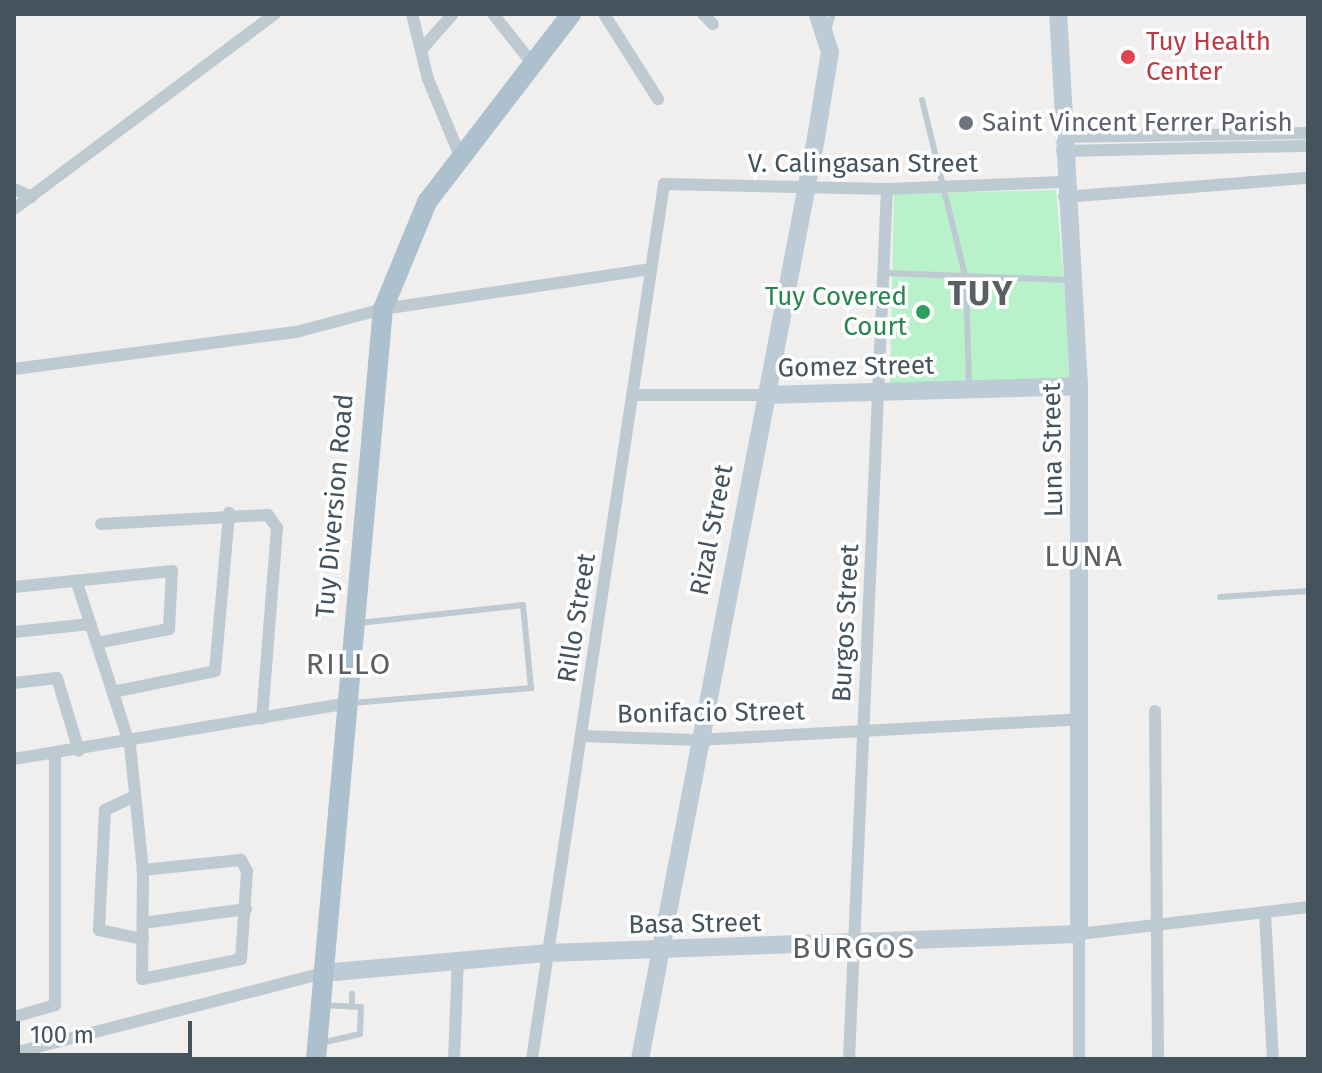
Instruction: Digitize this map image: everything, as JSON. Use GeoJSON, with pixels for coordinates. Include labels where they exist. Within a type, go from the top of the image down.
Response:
{"type":"FeatureCollection","features":[{"type":"Feature","properties":{"kind":"main road","name":"Tuy Diversion Road"},"geometry":{"type":"LineString","coordinates":[[317,1051],[350,624],[383,309],[427,202],[571,14]]}},
{"type":"Feature","properties":{"kind":"street"},"geometry":{"type":"LineString","coordinates":[[14,209],[275,14]]}},
{"type":"Feature","properties":{"kind":"street"},"geometry":{"type":"LineString","coordinates":[[412,14],[421,50],[460,156]]}},
{"type":"Feature","properties":{"kind":"street"},"geometry":{"type":"LineString","coordinates":[[421,50],[453,14]]}},
{"type":"Feature","properties":{"kind":"street"},"geometry":{"type":"LineString","coordinates":[[493,14],[532,63]]}},
{"type":"Feature","properties":{"kind":"street"},"geometry":{"type":"LineString","coordinates":[[604,14],[658,99]]}},
{"type":"Feature","properties":{"kind":"street"},"geometry":{"type":"LineString","coordinates":[[703,14],[713,24]]}},
{"type":"Feature","properties":{"kind":"street"},"geometry":{"type":"LineString","coordinates":[[818,14],[827,34]]}},
{"type":"Feature","properties":{"kind":"street","name":"Luna Street"},"geometry":{"type":"LineString","coordinates":[[1058,14],[1063,190],[1079,386],[1079,934]]}},
{"type":"Feature","properties":{"kind":"street","name":"Rizal Street"},"geometry":{"type":"LineString","coordinates":[[640,1059],[697,740],[806,188],[827,34]]}},
{"type":"Feature","properties":{"kind":"street"},"geometry":{"type":"LineString","coordinates":[[1062,144],[1308,133]]}},
{"type":"Feature","properties":{"kind":"street"},"geometry":{"type":"LineString","coordinates":[[1062,144],[1308,146]]}},
{"type":"Feature","properties":{"kind":"street","name":"V. Calingasan Street"},"geometry":{"type":"LineString","coordinates":[[664,184],[1063,190],[1308,178]]}},
{"type":"Feature","properties":{"kind":"street","name":"Rillo Street"},"geometry":{"type":"LineString","coordinates":[[532,1059],[664,184]]}},
{"type":"Feature","properties":{"kind":"street"},"geometry":{"type":"LineString","coordinates":[[14,189],[31,197]]}},
{"type":"Feature","properties":{"kind":"street","name":"Burgos Street"},"geometry":{"type":"LineString","coordinates":[[849,1059],[887,189]]}},
{"type":"Feature","properties":{"kind":"street"},"geometry":{"type":"LineString","coordinates":[[14,369],[296,332],[383,309],[650,269]]}},
{"type":"Feature","properties":{"kind":"street","name":"Gomez Street"},"geometry":{"type":"LineString","coordinates":[[634,395],[880,393],[1079,386]]}},
{"type":"Feature","properties":{"kind":"street"},"geometry":{"type":"LineString","coordinates":[[101,524],[229,513],[268,515],[277,528],[262,718]]}},
{"type":"Feature","properties":{"kind":"street"},"geometry":{"type":"LineString","coordinates":[[113,692],[215,671],[229,513]]}},
{"type":"Feature","properties":{"kind":"street"},"geometry":{"type":"LineString","coordinates":[[14,587],[172,571],[169,629],[97,643]]}},
{"type":"Feature","properties":{"kind":"street"},"geometry":{"type":"LineString","coordinates":[[77,583],[130,745],[143,870],[142,979],[223,968],[241,959],[246,909],[241,860],[143,870]]}},
{"type":"Feature","properties":{"kind":"street"},"geometry":{"type":"LineString","coordinates":[[14,632],[91,624]]}},
{"type":"Feature","properties":{"kind":"street"},"geometry":{"type":"LineString","coordinates":[[14,683],[57,678],[79,751]]}},
{"type":"Feature","properties":{"kind":"street"},"geometry":{"type":"LineString","coordinates":[[14,759],[130,745],[344,704]]}},
{"type":"Feature","properties":{"kind":"street"},"geometry":{"type":"LineString","coordinates":[[1155,711],[1158,1059]]}},
{"type":"Feature","properties":{"kind":"street","name":"Bonifacio Street"},"geometry":{"type":"LineString","coordinates":[[581,736],[697,740],[1081,719]]}},
{"type":"Feature","properties":{"kind":"street"},"geometry":{"type":"LineString","coordinates":[[14,1017],[55,1005],[55,754]]}},
{"type":"Feature","properties":{"kind":"street"},"geometry":{"type":"LineString","coordinates":[[135,796],[105,810],[99,930],[143,939]]}},
{"type":"Feature","properties":{"kind":"street","name":"Basa Street"},"geometry":{"type":"LineString","coordinates":[[323,973],[353,975],[458,960],[548,953],[852,947],[1079,934],[1308,907]]}},
{"type":"Feature","properties":{"kind":"street"},"geometry":{"type":"LineString","coordinates":[[143,923],[246,909]]}},
{"type":"Feature","properties":{"kind":"street"},"geometry":{"type":"LineString","coordinates":[[1265,913],[1273,1059]]}},
{"type":"Feature","properties":{"kind":"street"},"geometry":{"type":"LineString","coordinates":[[1079,934],[1079,1059]]}},
{"type":"Feature","properties":{"kind":"street"},"geometry":{"type":"LineString","coordinates":[[454,1059],[458,960]]}},
{"type":"Feature","properties":{"kind":"street"},"geometry":{"type":"LineString","coordinates":[[14,1053],[323,973]]}},
{"type":"Feature","properties":{"kind":"lane"},"geometry":{"type":"LineString","coordinates":[[827,34],[833,14]]}},
{"type":"Feature","properties":{"kind":"lane"},"geometry":{"type":"LineString","coordinates":[[922,100],[966,279],[969,390]]}},
{"type":"Feature","properties":{"kind":"lane"},"geometry":{"type":"LineString","coordinates":[[885,273],[966,279],[1070,280]]}},
{"type":"Feature","properties":{"kind":"lane"},"geometry":{"type":"LineString","coordinates":[[1220,597],[1308,591]]}},
{"type":"Feature","properties":{"kind":"lane"},"geometry":{"type":"LineString","coordinates":[[344,704],[531,688],[523,605],[350,624]]}},
{"type":"Feature","properties":{"kind":"lane"},"geometry":{"type":"LineString","coordinates":[[352,994],[352,1007]]}},
{"type":"Feature","properties":{"kind":"lane"},"geometry":{"type":"LineString","coordinates":[[317,1051],[360,1034],[361,1007],[320,1005]]}},
{"type":"Feature","properties":{"kind":"green space"},"geometry":{"type":"Polygon","coordinates":[[[1056,190],[1072,380],[890,385],[894,194],[1056,190]]]}},
{"type":"Feature","properties":{"kind":"place","name":"Tuy Health Center"},"geometry":{"type":"Point","coordinates":[1128,57]}},
{"type":"Feature","properties":{"kind":"place","name":"Saint Vincent Ferrer Parish"},"geometry":{"type":"Point","coordinates":[966,123]}},
{"type":"Feature","properties":{"kind":"place","name":"Tuy Covered Court"},"geometry":{"type":"Point","coordinates":[923,312]}},
{"type":"Feature","properties":{"kind":"district","name":"TUY"},"geometry":{"type":"Point","coordinates":[981,294]}},
{"type":"Feature","properties":{"kind":"district","name":"LUNA"},"geometry":{"type":"Point","coordinates":[1084,556]}},
{"type":"Feature","properties":{"kind":"district","name":"RILLO"},"geometry":{"type":"Point","coordinates":[349,664]}},
{"type":"Feature","properties":{"kind":"district","name":"BURGOS"},"geometry":{"type":"Point","coordinates":[854,948]}}]}
